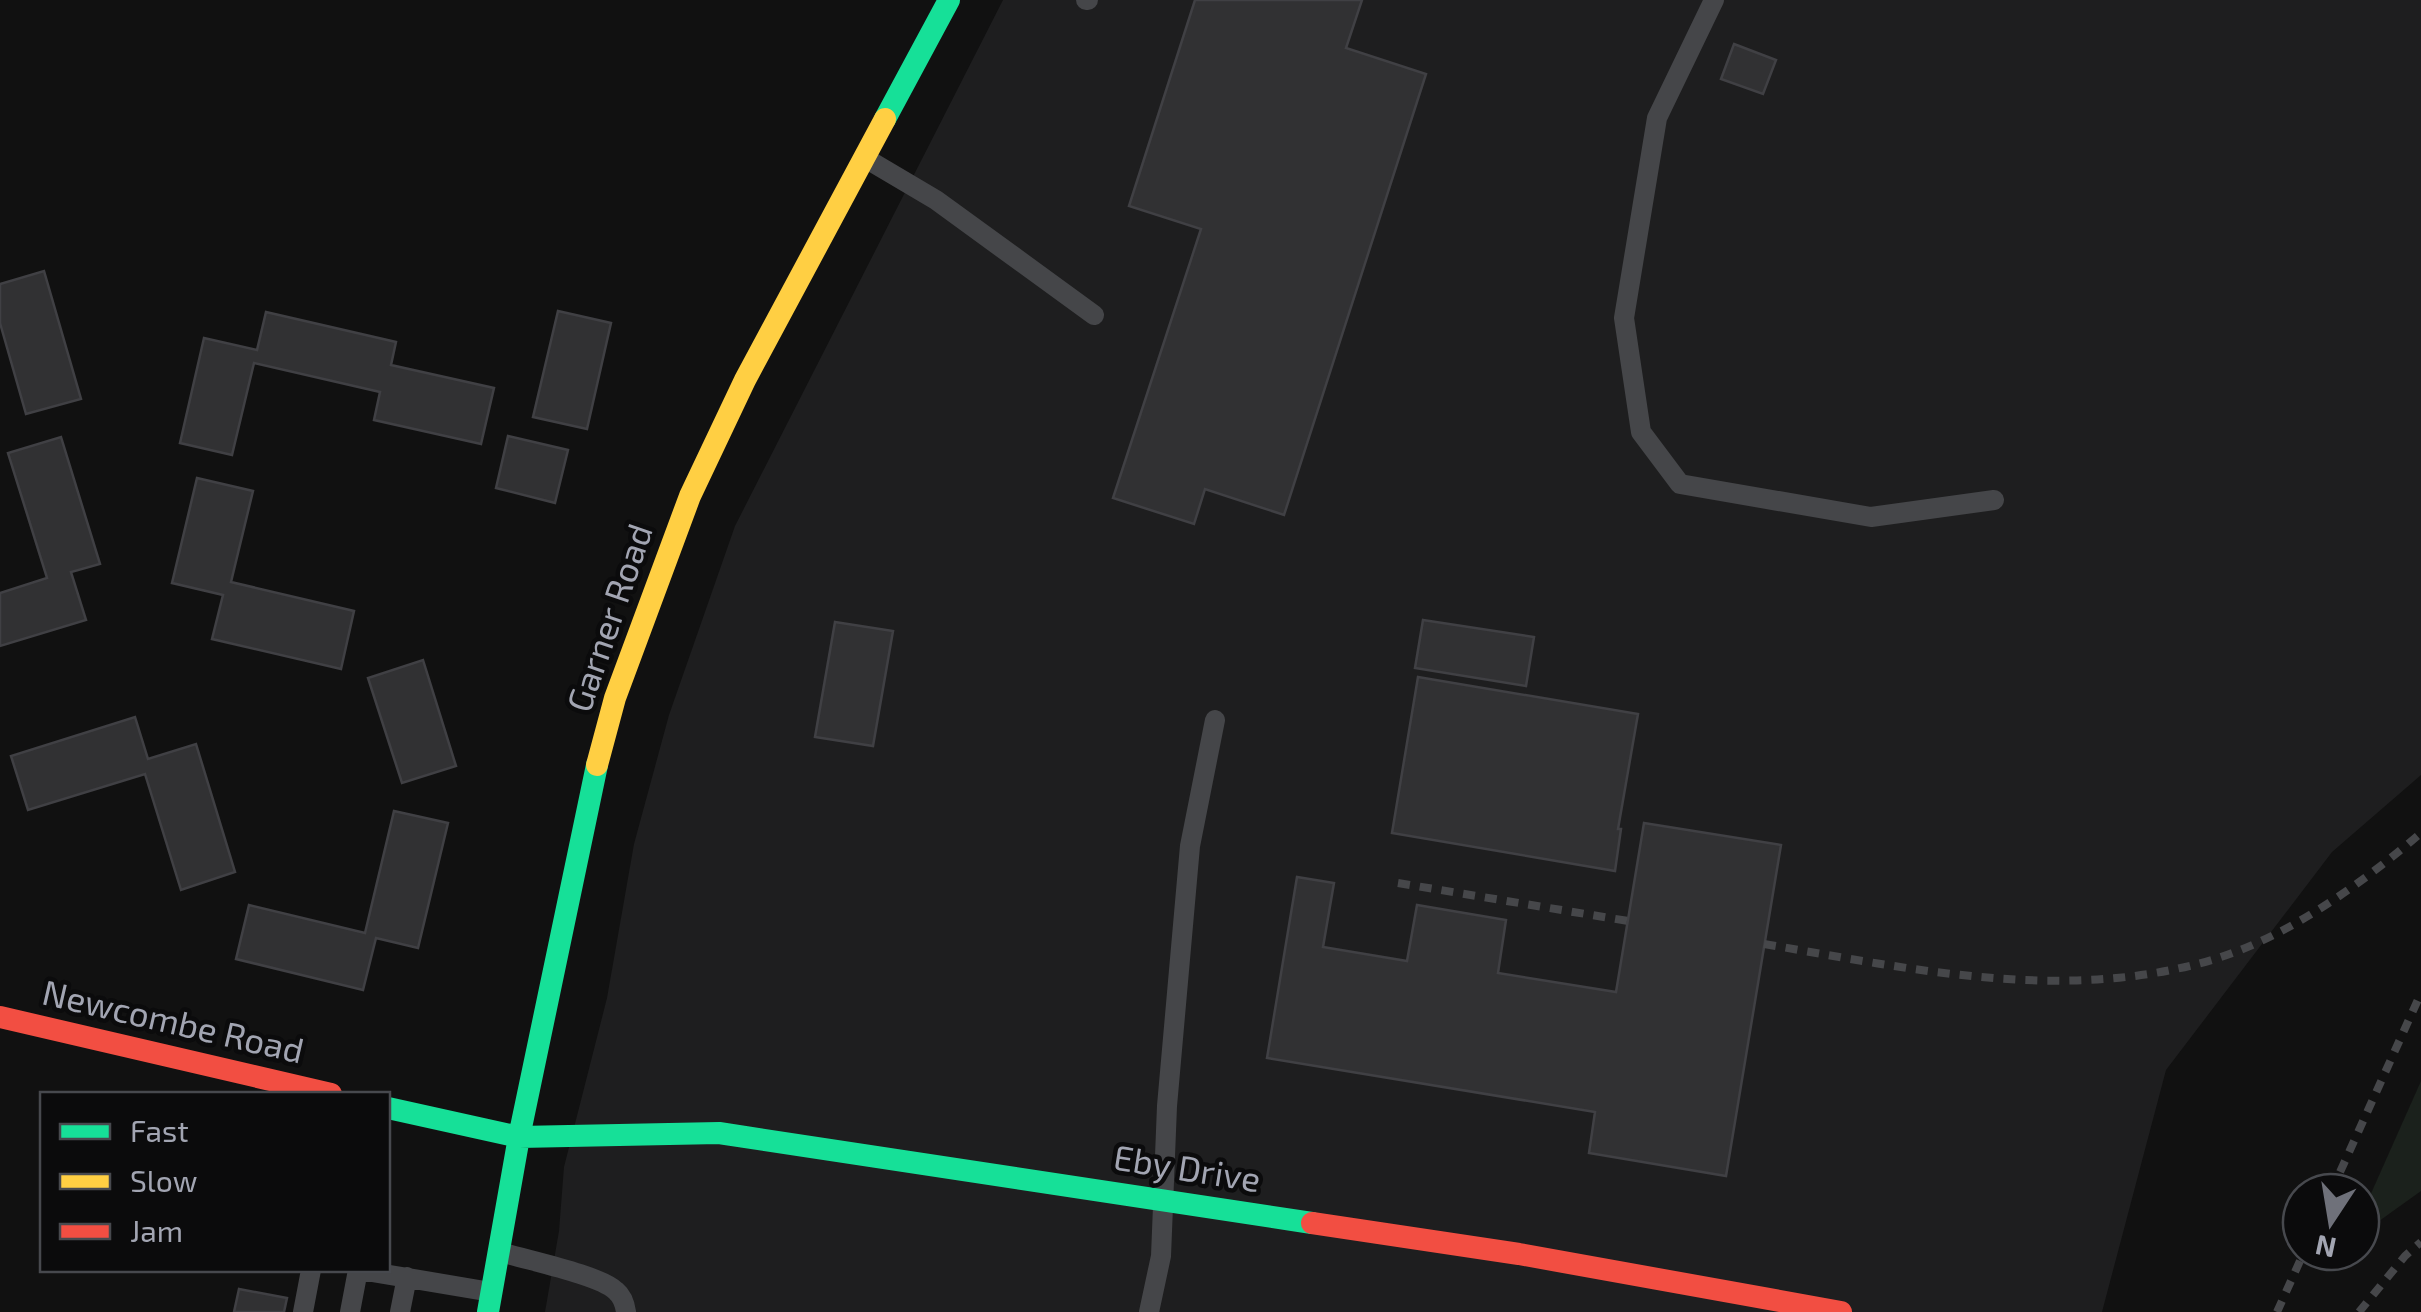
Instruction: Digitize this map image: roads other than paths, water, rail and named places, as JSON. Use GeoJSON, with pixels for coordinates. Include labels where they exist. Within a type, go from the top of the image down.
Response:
{"type":"FeatureCollection","features":[{"type":"Feature","properties":{"kind":"street","name":"Garner Road"},"geometry":{"type":"LineString","coordinates":[[490,1302],[519,1137],[591,787],[616,698],[690,496],[745,380],[949,0]]}},
{"type":"Feature","properties":{"kind":"street","name":"Newcombe Road"},"geometry":{"type":"LineString","coordinates":[[0,1016],[208,1073],[318,1092]]}},
{"type":"Feature","properties":{"kind":"street"},"geometry":{"type":"LineString","coordinates":[[390,1108],[519,1137]]}},
{"type":"Feature","properties":{"kind":"street","name":"Eby Drive"},"geometry":{"type":"LineString","coordinates":[[519,1137],[719,1132],[1519,1254],[1841,1312]]}},
{"type":"Feature","properties":{"kind":"lane"},"geometry":{"type":"LineString","coordinates":[[1714,0],[1657,118],[1624,318],[1641,432],[1680,484],[1871,516],[1994,500]]}},
{"type":"Feature","properties":{"kind":"lane"},"geometry":{"type":"LineString","coordinates":[[863,157],[936,200],[1094,315]]}},
{"type":"Feature","properties":{"kind":"lane"},"geometry":{"type":"LineString","coordinates":[[1149,1312],[1165,1200],[1167,1106],[1190,846],[1216,720]]}},
{"type":"Feature","properties":{"kind":"lane"},"geometry":{"type":"LineString","coordinates":[[499,1251],[597,1280],[616,1290],[626,1312]]}},
{"type":"Feature","properties":{"kind":"lane"},"geometry":{"type":"LineString","coordinates":[[303,1312],[311,1272]]}},
{"type":"Feature","properties":{"kind":"lane"},"geometry":{"type":"LineString","coordinates":[[350,1312],[359,1272]]}},
{"type":"Feature","properties":{"kind":"lane"},"geometry":{"type":"LineString","coordinates":[[373,1272],[407,1277],[490,1302]]}},
{"type":"Feature","properties":{"kind":"lane"},"geometry":{"type":"LineString","coordinates":[[400,1312],[407,1277]]}},
{"type":"Feature","properties":{"kind":"railway"},"geometry":{"type":"LineString","coordinates":[[1764,944],[1990,978],[2103,979],[2159,972],[2243,949],[2298,922],[2374,871],[2421,833]]}},
{"type":"Feature","properties":{"kind":"railway"},"geometry":{"type":"LineString","coordinates":[[1398,883],[1628,921]]}},
{"type":"Feature","properties":{"kind":"railway"},"geometry":{"type":"LineString","coordinates":[[2340,1172],[2421,993]]}},
{"type":"Feature","properties":{"kind":"railway"},"geometry":{"type":"LineString","coordinates":[[2359,1312],[2421,1242]]}},
{"type":"Feature","properties":{"kind":"railway"},"geometry":{"type":"LineString","coordinates":[[2277,1312],[2295,1272]]}}]}
